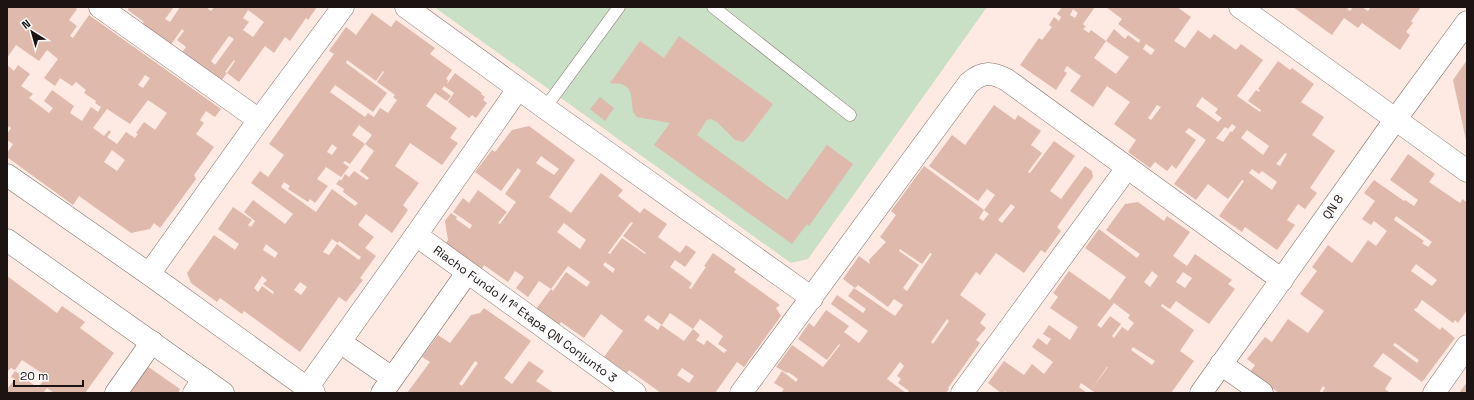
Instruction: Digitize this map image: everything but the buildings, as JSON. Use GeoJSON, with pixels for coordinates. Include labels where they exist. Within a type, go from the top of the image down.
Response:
{"type":"FeatureCollection","features":[{"type":"Feature","properties":{"kind":"street"},"geometry":{"type":"LineString","coordinates":[[101,7],[259,120]]}},
{"type":"Feature","properties":{"kind":"street"},"geometry":{"type":"LineString","coordinates":[[149,274],[259,120],[343,7]]}},
{"type":"Feature","properties":{"kind":"street"},"geometry":{"type":"LineString","coordinates":[[406,7],[518,89],[812,298]]}},
{"type":"Feature","properties":{"kind":"street"},"geometry":{"type":"LineString","coordinates":[[1243,8],[1467,171]]}},
{"type":"Feature","properties":{"kind":"street","name":"QN 8"},"geometry":{"type":"LineString","coordinates":[[1201,393],[1395,120],[1467,22]]}},
{"type":"Feature","properties":{"kind":"street"},"geometry":{"type":"LineString","coordinates":[[741,393],[969,83],[975,78],[985,74],[995,74],[1007,80],[1282,280]]}},
{"type":"Feature","properties":{"kind":"street"},"geometry":{"type":"LineString","coordinates":[[7,175],[311,390],[340,342],[518,89]]}},
{"type":"Feature","properties":{"kind":"street"},"geometry":{"type":"LineString","coordinates":[[962,393],[1127,168]]}},
{"type":"Feature","properties":{"kind":"street","name":"Riacho Fundo II 1ª Etapa QN Conjunto 3"},"geometry":{"type":"LineString","coordinates":[[416,235],[635,393]]}},
{"type":"Feature","properties":{"kind":"street"},"geometry":{"type":"LineString","coordinates":[[7,240],[152,342],[199,386],[224,393]]}},
{"type":"Feature","properties":{"kind":"street"},"geometry":{"type":"LineString","coordinates":[[340,342],[387,386],[467,273]]}},
{"type":"Feature","properties":{"kind":"street"},"geometry":{"type":"LineString","coordinates":[[116,393],[152,342]]}},
{"type":"Feature","properties":{"kind":"street"},"geometry":{"type":"LineString","coordinates":[[1434,393],[1467,346]]}},
{"type":"Feature","properties":{"kind":"street"},"geometry":{"type":"LineString","coordinates":[[1221,364],[1262,393]]}},
{"type":"Feature","properties":{"kind":"lane"},"geometry":{"type":"LineString","coordinates":[[545,108],[619,7]]}},
{"type":"Feature","properties":{"kind":"lane"},"geometry":{"type":"LineString","coordinates":[[713,7],[850,115]]}},
{"type":"Feature","properties":{"kind":"green space"},"geometry":{"type":"Polygon","coordinates":[[[434,7],[987,7],[808,259],[791,263],[434,7]]]}}]}
